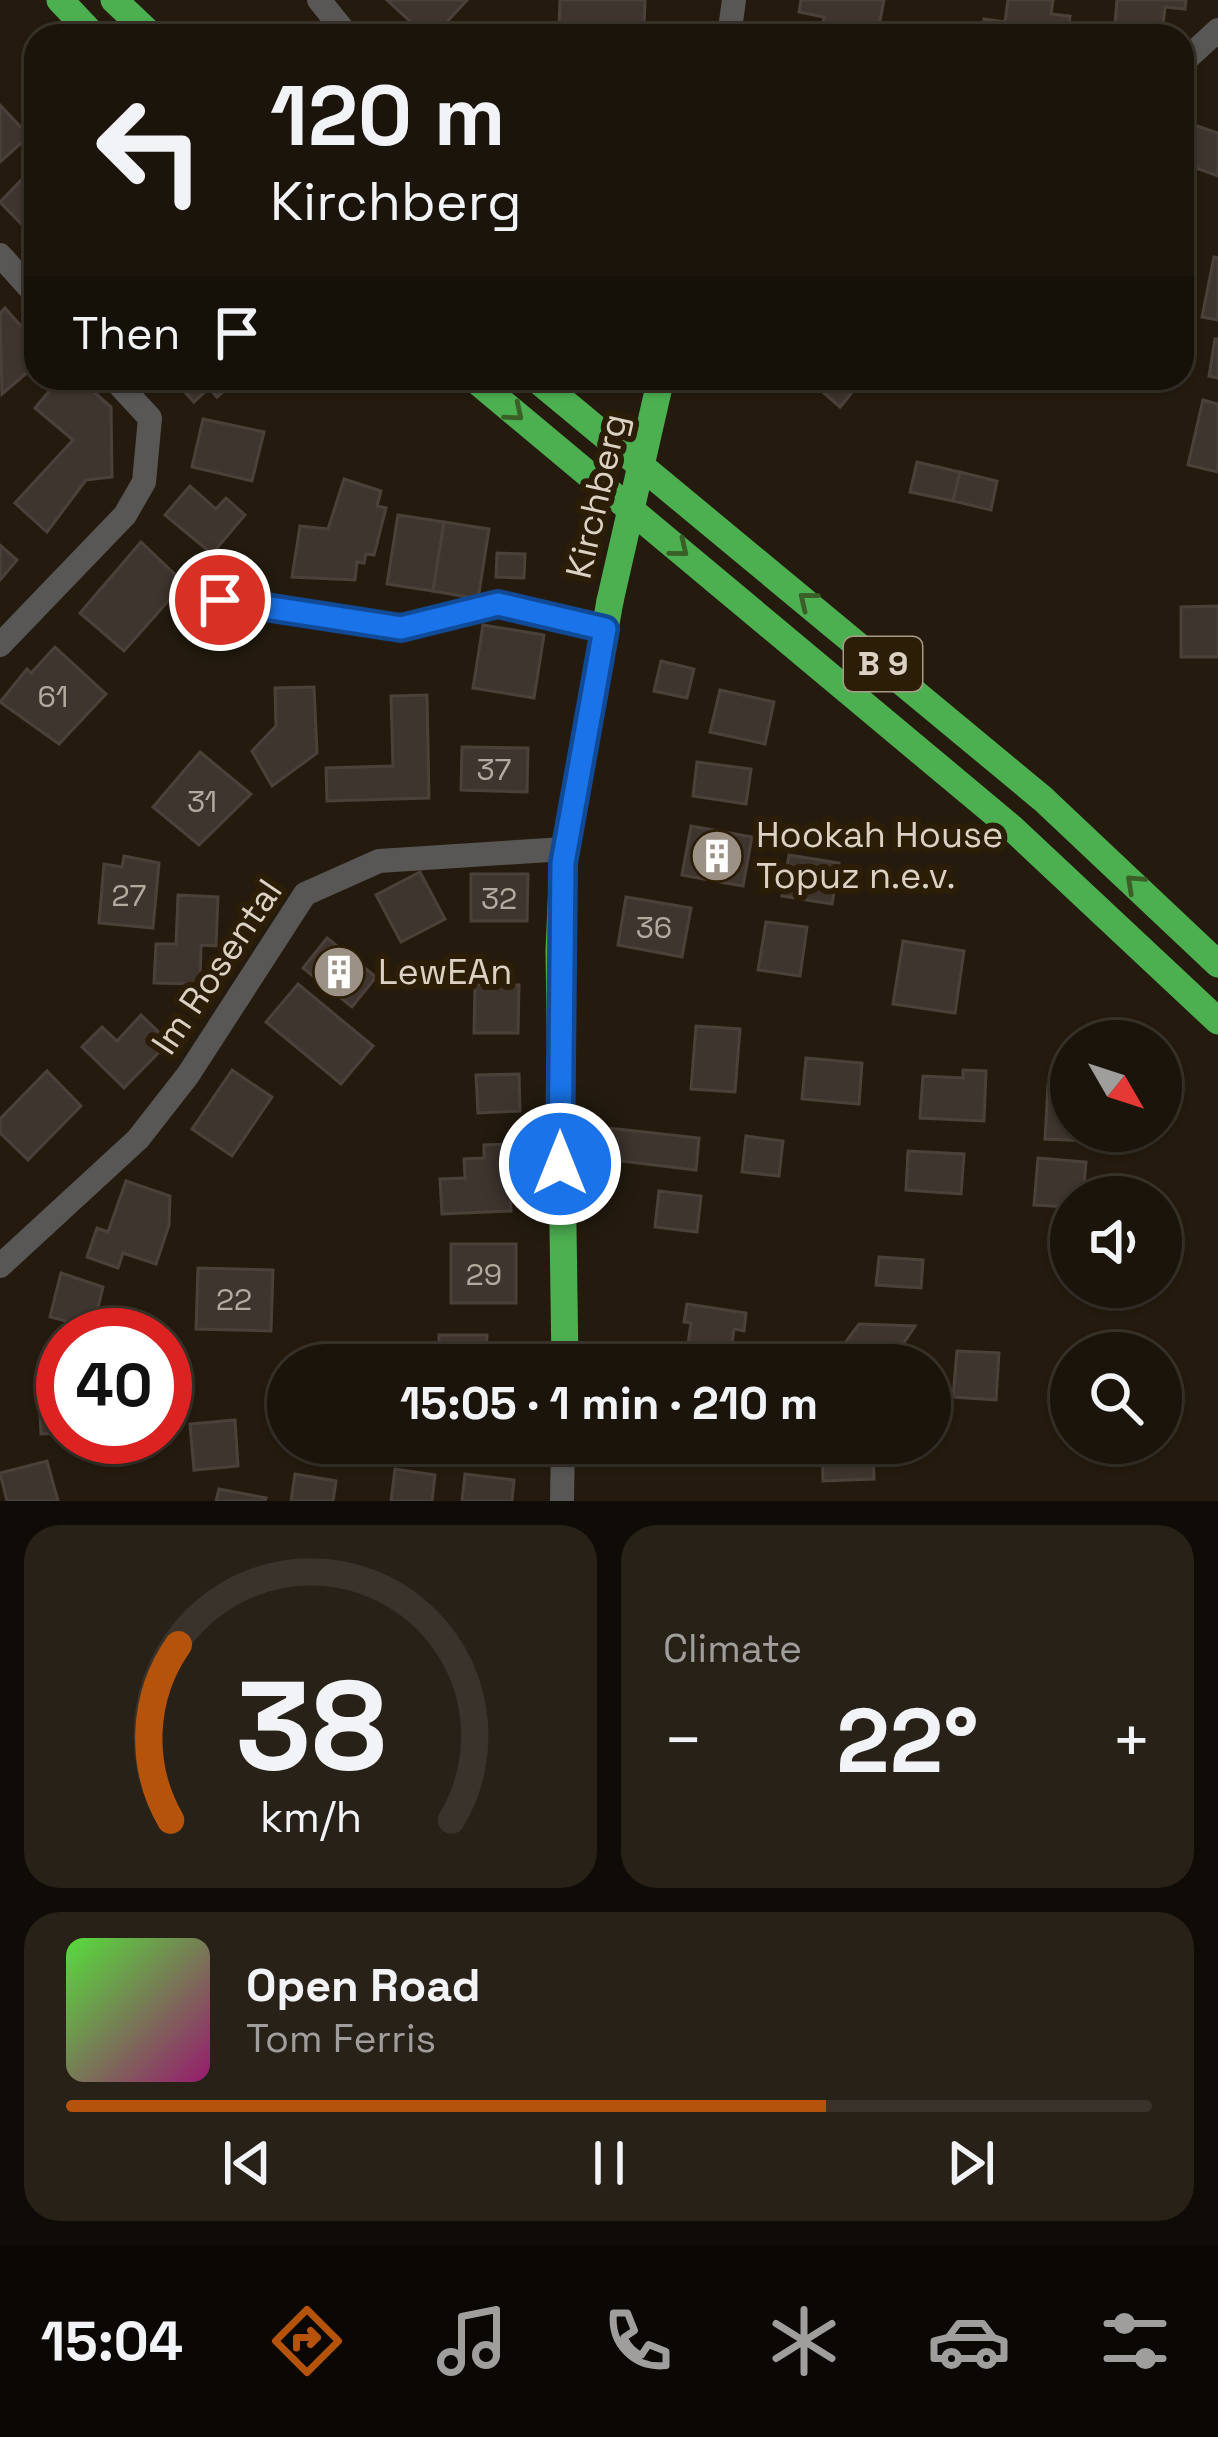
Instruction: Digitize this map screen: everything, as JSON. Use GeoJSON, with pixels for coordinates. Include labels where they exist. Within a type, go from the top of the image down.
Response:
{"type":"FeatureCollection","features":[{"type":"Feature","properties":{"kind":"main road"},"geometry":{"type":"LineString","coordinates":[[59,0],[82,24]]}},
{"type":"Feature","properties":{"kind":"main road"},"geometry":{"type":"LineString","coordinates":[[114,0],[139,24]]}},
{"type":"Feature","properties":{"kind":"main road","name":"B 9"},"geometry":{"type":"LineString","coordinates":[[487,390],[1012,828],[1218,1021]]}},
{"type":"Feature","properties":{"kind":"main road","name":"B 9"},"geometry":{"type":"LineString","coordinates":[[549,390],[1043,799],[1218,964]]}},
{"type":"Feature","properties":{"kind":"main road","name":"Kirchberg"},"geometry":{"type":"LineString","coordinates":[[565,1344],[559,950],[565,849],[607,615],[658,390]]}},
{"type":"Feature","properties":{"kind":"street"},"geometry":{"type":"LineString","coordinates":[[319,0],[338,24]]}},
{"type":"Feature","properties":{"kind":"street"},"geometry":{"type":"LineString","coordinates":[[1194,52],[1218,30]]}},
{"type":"Feature","properties":{"kind":"street"},"geometry":{"type":"LineString","coordinates":[[0,255],[24,282]]}},
{"type":"Feature","properties":{"kind":"street"},"geometry":{"type":"LineString","coordinates":[[0,645],[125,515],[144,482],[150,418],[123,390]]}},
{"type":"Feature","properties":{"kind":"street","name":"Kirchberg"},"geometry":{"type":"LineString","coordinates":[[220,600],[401,628],[498,604],[607,615]]}},
{"type":"Feature","properties":{"kind":"street","name":"Im Rosental"},"geometry":{"type":"LineString","coordinates":[[0,1266],[138,1139],[188,1075],[305,894],[379,861],[565,849]]}},
{"type":"Feature","properties":{"kind":"street"},"geometry":{"type":"LineString","coordinates":[[562,1501],[563,1464]]}},
{"type":"Feature","properties":{"kind":"building"},"geometry":{"type":"Polygon","coordinates":[[[387,0],[467,0],[445,24],[413,24],[387,0]]]}},
{"type":"Feature","properties":{"kind":"building"},"geometry":{"type":"Polygon","coordinates":[[[560,0],[645,0],[644,24],[559,24],[560,0]]]}},
{"type":"Feature","properties":{"kind":"building"},"geometry":{"type":"Polygon","coordinates":[[[801,0],[884,0],[879,24],[823,24],[824,17],[799,12],[801,0]]]}},
{"type":"Feature","properties":{"kind":"building"},"geometry":{"type":"Polygon","coordinates":[[[1008,0],[1053,0],[1051,14],[1070,16],[1069,24],[983,24],[984,19],[1005,22],[1008,0]]]}},
{"type":"Feature","properties":{"kind":"building"},"geometry":{"type":"Polygon","coordinates":[[[1117,0],[1186,0],[1185,9],[1165,7],[1163,24],[1115,24],[1117,0]]]}},
{"type":"Feature","properties":{"kind":"building"},"geometry":{"type":"Polygon","coordinates":[[[0,105],[24,131],[24,140],[0,162],[0,105]]]}},
{"type":"Feature","properties":{"kind":"building"},"geometry":{"type":"Polygon","coordinates":[[[1194,125],[1218,133],[1218,176],[1194,167],[1194,125]]]}},
{"type":"Feature","properties":{"kind":"building"},"geometry":{"type":"Polygon","coordinates":[[[24,177],[24,227],[0,202],[24,177]]]}},
{"type":"Feature","properties":{"kind":"building"},"geometry":{"type":"Polygon","coordinates":[[[1214,257],[1218,258],[1218,320],[1202,317],[1214,257]]]}},
{"type":"Feature","properties":{"kind":"building"},"geometry":{"type":"Polygon","coordinates":[[[5,308],[24,329],[24,375],[2,394],[0,313],[5,308]]]}},
{"type":"Feature","properties":{"kind":"building"},"geometry":{"type":"Polygon","coordinates":[[[1218,339],[1218,378],[1209,376],[1218,339]]]}},
{"type":"Feature","properties":{"kind":"building"},"geometry":{"type":"Polygon","coordinates":[[[50,390],[92,390],[111,407],[112,477],[86,480],[47,532],[15,503],[73,440],[35,408],[50,390]]]}},
{"type":"Feature","properties":{"kind":"building"},"geometry":{"type":"Polygon","coordinates":[[[183,390],[207,390],[194,402],[183,390]]]}},
{"type":"Feature","properties":{"kind":"building"},"geometry":{"type":"Polygon","coordinates":[[[821,390],[854,390],[840,407],[821,390]]]}},
{"type":"Feature","properties":{"kind":"building"},"geometry":{"type":"Polygon","coordinates":[[[1203,400],[1218,404],[1218,472],[1188,465],[1203,400]]]}},
{"type":"Feature","properties":{"kind":"building"},"geometry":{"type":"Polygon","coordinates":[[[203,419],[264,432],[252,481],[192,467],[203,419]]]}},
{"type":"Feature","properties":{"kind":"building"},"geometry":{"type":"Polygon","coordinates":[[[917,462],[960,472],[953,501],[910,492],[917,462]]]}},
{"type":"Feature","properties":{"kind":"building"},"geometry":{"type":"Polygon","coordinates":[[[960,472],[997,481],[991,510],[953,501],[960,472]]]}},
{"type":"Feature","properties":{"kind":"building"},"geometry":{"type":"Polygon","coordinates":[[[344,479],[381,491],[377,506],[386,508],[374,555],[366,554],[364,563],[357,562],[355,580],[292,577],[300,526],[328,529],[344,479]]]}},
{"type":"Feature","properties":{"kind":"building"},"geometry":{"type":"Polygon","coordinates":[[[190,486],[216,509],[226,498],[245,515],[212,554],[165,515],[190,486]]]}},
{"type":"Feature","properties":{"kind":"building"},"geometry":{"type":"Polygon","coordinates":[[[398,515],[444,522],[433,591],[387,584],[398,515]]]}},
{"type":"Feature","properties":{"kind":"building"},"geometry":{"type":"Polygon","coordinates":[[[444,522],[489,529],[478,599],[433,591],[444,522]]]}},
{"type":"Feature","properties":{"kind":"building"},"geometry":{"type":"Polygon","coordinates":[[[141,542],[184,583],[124,651],[80,613],[141,542]]]}},
{"type":"Feature","properties":{"kind":"building"},"geometry":{"type":"Polygon","coordinates":[[[0,545],[17,560],[0,580],[0,545]]]}},
{"type":"Feature","properties":{"kind":"building"},"geometry":{"type":"Polygon","coordinates":[[[497,553],[525,554],[524,578],[496,577],[497,553]]]}},
{"type":"Feature","properties":{"kind":"building"},"geometry":{"type":"Polygon","coordinates":[[[1218,606],[1218,657],[1181,657],[1181,607],[1218,606]]]}},
{"type":"Feature","properties":{"kind":"building"},"geometry":{"type":"Polygon","coordinates":[[[483,625],[544,635],[534,698],[473,688],[483,625]]]}},
{"type":"Feature","properties":{"kind":"building"},"geometry":{"type":"Polygon","coordinates":[[[55,647],[106,694],[59,744],[0,702],[27,669],[31,673],[55,647]]]}},
{"type":"Feature","properties":{"kind":"building"},"geometry":{"type":"Polygon","coordinates":[[[661,661],[694,669],[687,698],[654,691],[661,661]]]}},
{"type":"Feature","properties":{"kind":"building"},"geometry":{"type":"Polygon","coordinates":[[[314,687],[317,753],[272,786],[252,751],[276,726],[275,688],[314,687]]]}},
{"type":"Feature","properties":{"kind":"building"},"geometry":{"type":"Polygon","coordinates":[[[720,690],[774,702],[765,744],[710,732],[720,690]]]}},
{"type":"Feature","properties":{"kind":"building"},"geometry":{"type":"Polygon","coordinates":[[[427,695],[429,798],[327,801],[326,768],[393,766],[391,696],[427,695]]]}},
{"type":"Feature","properties":{"kind":"building"},"geometry":{"type":"Polygon","coordinates":[[[462,747],[528,748],[527,792],[461,790],[462,747]]]}},
{"type":"Feature","properties":{"kind":"building"},"geometry":{"type":"Polygon","coordinates":[[[200,752],[251,794],[199,845],[153,807],[200,752]]]}},
{"type":"Feature","properties":{"kind":"building"},"geometry":{"type":"Polygon","coordinates":[[[697,762],[751,769],[746,804],[693,796],[697,762]]]}},
{"type":"Feature","properties":{"kind":"building","name":"Hookah House Topuz n.e.v."},"geometry":{"type":"Polygon","coordinates":[[[691,826],[752,837],[743,886],[682,875],[691,826]]]}},
{"type":"Feature","properties":{"kind":"building"},"geometry":{"type":"Polygon","coordinates":[[[789,855],[839,863],[832,904],[782,896],[789,855]]]}},
{"type":"Feature","properties":{"kind":"building"},"geometry":{"type":"Polygon","coordinates":[[[124,856],[159,863],[153,928],[99,923],[104,864],[122,867],[124,856]]]}},
{"type":"Feature","properties":{"kind":"building"},"geometry":{"type":"Polygon","coordinates":[[[420,872],[445,919],[401,942],[376,895],[420,872]]]}},
{"type":"Feature","properties":{"kind":"building"},"geometry":{"type":"Polygon","coordinates":[[[471,874],[528,874],[527,921],[471,921],[471,874]]]}},
{"type":"Feature","properties":{"kind":"building"},"geometry":{"type":"Polygon","coordinates":[[[178,895],[218,897],[216,946],[201,945],[200,984],[154,983],[156,944],[176,944],[178,895]]]}},
{"type":"Feature","properties":{"kind":"building"},"geometry":{"type":"Polygon","coordinates":[[[626,897],[691,908],[682,957],[618,945],[626,897]]]}},
{"type":"Feature","properties":{"kind":"building"},"geometry":{"type":"Polygon","coordinates":[[[766,922],[807,927],[800,976],[758,970],[766,922]]]}},
{"type":"Feature","properties":{"kind":"building","name":"LewEAn"},"geometry":{"type":"Polygon","coordinates":[[[327,938],[376,977],[352,1007],[303,968],[327,938]]]}},
{"type":"Feature","properties":{"kind":"building"},"geometry":{"type":"Polygon","coordinates":[[[903,941],[964,951],[955,1013],[893,1004],[903,941]]]}},
{"type":"Feature","properties":{"kind":"building"},"geometry":{"type":"Polygon","coordinates":[[[298,984],[373,1046],[341,1084],[266,1022],[298,984]]]}},
{"type":"Feature","properties":{"kind":"building"},"geometry":{"type":"Polygon","coordinates":[[[475,984],[519,985],[518,1033],[474,1033],[475,984]]]}},
{"type":"Feature","properties":{"kind":"building"},"geometry":{"type":"Polygon","coordinates":[[[141,1015],[169,1042],[124,1088],[82,1047],[102,1027],[117,1041],[141,1015]]]}},
{"type":"Feature","properties":{"kind":"building"},"geometry":{"type":"Polygon","coordinates":[[[696,1026],[740,1029],[735,1092],[691,1089],[696,1026]]]}},
{"type":"Feature","properties":{"kind":"building"},"geometry":{"type":"Polygon","coordinates":[[[806,1058],[862,1063],[859,1104],[802,1099],[806,1058]]]}},
{"type":"Feature","properties":{"kind":"building"},"geometry":{"type":"Polygon","coordinates":[[[232,1070],[272,1097],[232,1156],[192,1129],[232,1070]]]}},
{"type":"Feature","properties":{"kind":"building"},"geometry":{"type":"Polygon","coordinates":[[[963,1070],[986,1071],[984,1121],[920,1118],[923,1076],[963,1078],[963,1070]]]}},
{"type":"Feature","properties":{"kind":"building"},"geometry":{"type":"Polygon","coordinates":[[[47,1071],[81,1106],[28,1160],[0,1133],[0,1119],[47,1071]]]}},
{"type":"Feature","properties":{"kind":"building"},"geometry":{"type":"Polygon","coordinates":[[[519,1074],[520,1111],[478,1113],[476,1075],[519,1074]]]}},
{"type":"Feature","properties":{"kind":"building"},"geometry":{"type":"Polygon","coordinates":[[[1048,1085],[1050,1139],[1045,1139],[1048,1085]]]}},
{"type":"Feature","properties":{"kind":"building"},"geometry":{"type":"Polygon","coordinates":[[[608,1128],[699,1138],[696,1170],[604,1159],[608,1128]]]}},
{"type":"Feature","properties":{"kind":"building"},"geometry":{"type":"Polygon","coordinates":[[[746,1136],[783,1141],[779,1176],[742,1172],[746,1136]]]}},
{"type":"Feature","properties":{"kind":"building"},"geometry":{"type":"Polygon","coordinates":[[[508,1144],[511,1211],[442,1214],[440,1179],[465,1178],[464,1159],[484,1158],[484,1145],[508,1144]]]}},
{"type":"Feature","properties":{"kind":"building"},"geometry":{"type":"Polygon","coordinates":[[[908,1151],[964,1154],[961,1194],[906,1190],[908,1151]]]}},
{"type":"Feature","properties":{"kind":"building"},"geometry":{"type":"Polygon","coordinates":[[[1038,1158],[1086,1162],[1085,1176],[1050,1176],[1050,1206],[1034,1205],[1038,1158]]]}},
{"type":"Feature","properties":{"kind":"building"},"geometry":{"type":"Polygon","coordinates":[[[126,1181],[170,1196],[169,1225],[156,1264],[123,1253],[118,1268],[87,1257],[97,1228],[108,1232],[126,1181]]]}},
{"type":"Feature","properties":{"kind":"building"},"geometry":{"type":"Polygon","coordinates":[[[659,1191],[701,1196],[697,1232],[655,1227],[659,1191]]]}},
{"type":"Feature","properties":{"kind":"building"},"geometry":{"type":"Polygon","coordinates":[[[451,1244],[516,1244],[516,1303],[451,1303],[451,1244]]]}},
{"type":"Feature","properties":{"kind":"building"},"geometry":{"type":"Polygon","coordinates":[[[879,1257],[923,1260],[921,1288],[876,1285],[879,1257]]]}},
{"type":"Feature","properties":{"kind":"building"},"geometry":{"type":"Polygon","coordinates":[[[198,1268],[273,1270],[271,1331],[196,1329],[198,1268]]]}},
{"type":"Feature","properties":{"kind":"building"},"geometry":{"type":"Polygon","coordinates":[[[61,1273],[103,1287],[98,1308],[52,1308],[61,1273]]]}},
{"type":"Feature","properties":{"kind":"building"},"geometry":{"type":"Polygon","coordinates":[[[687,1304],[746,1313],[744,1331],[734,1329],[732,1344],[688,1344],[691,1323],[684,1322],[687,1304]]]}},
{"type":"Feature","properties":{"kind":"building"},"geometry":{"type":"Polygon","coordinates":[[[859,1324],[915,1326],[903,1344],[844,1344],[859,1324]]]}},
{"type":"Feature","properties":{"kind":"building"},"geometry":{"type":"Polygon","coordinates":[[[439,1335],[487,1335],[487,1344],[439,1344],[439,1335]]]}},
{"type":"Feature","properties":{"kind":"building"},"geometry":{"type":"Polygon","coordinates":[[[957,1351],[999,1353],[996,1400],[953,1397],[957,1351]]]}},
{"type":"Feature","properties":{"kind":"building"},"geometry":{"type":"Polygon","coordinates":[[[235,1420],[238,1466],[194,1470],[192,1424],[235,1420]]]}},
{"type":"Feature","properties":{"kind":"building"},"geometry":{"type":"Polygon","coordinates":[[[48,1464],[58,1501],[7,1501],[0,1473],[48,1464]]]}},
{"type":"Feature","properties":{"kind":"building"},"geometry":{"type":"Polygon","coordinates":[[[823,1464],[873,1464],[874,1479],[823,1481],[823,1464]]]}},
{"type":"Feature","properties":{"kind":"building"},"geometry":{"type":"Polygon","coordinates":[[[395,1469],[435,1475],[432,1501],[391,1501],[395,1469]]]}},
{"type":"Feature","properties":{"kind":"building"},"geometry":{"type":"Polygon","coordinates":[[[295,1474],[336,1481],[333,1501],[291,1501],[295,1474]]]}},
{"type":"Feature","properties":{"kind":"building"},"geometry":{"type":"Polygon","coordinates":[[[465,1474],[514,1480],[512,1501],[462,1501],[465,1474]]]}},
{"type":"Feature","properties":{"kind":"building"},"geometry":{"type":"Polygon","coordinates":[[[219,1489],[266,1498],[216,1501],[219,1489]]]}},
{"type":"Feature","properties":{"kind":"traffic: fast"},"geometry":{"type":"LineString","coordinates":[[60,0],[83,24]]}},
{"type":"Feature","properties":{"kind":"traffic: fast"},"geometry":{"type":"LineString","coordinates":[[114,0],[139,24]]}},
{"type":"Feature","properties":{"kind":"traffic: fast"},"geometry":{"type":"LineString","coordinates":[[487,390],[1012,828],[1218,1021]]}},
{"type":"Feature","properties":{"kind":"traffic: fast"},"geometry":{"type":"LineString","coordinates":[[549,390],[1043,799],[1218,964]]}},
{"type":"Feature","properties":{"kind":"traffic: fast"},"geometry":{"type":"LineString","coordinates":[[610,601],[658,390]]}},
{"type":"Feature","properties":{"kind":"traffic: fast"},"geometry":{"type":"LineString","coordinates":[[565,1344],[559,950],[563,863],[610,601]]}},
{"type":"Feature","properties":{"kind":"place","name":"Hookah House Topuz n.e.v."},"geometry":{"type":"Point","coordinates":[717,856]}},
{"type":"Feature","properties":{"kind":"place","name":"LewEAn"},"geometry":{"type":"Point","coordinates":[339,972]}},
{"type":"Feature","properties":{"kind":"route"},"geometry":{"type":"LineString","coordinates":[[220,600],[401,628],[498,604],[605,629],[563,863],[560,1164]]}}]}
